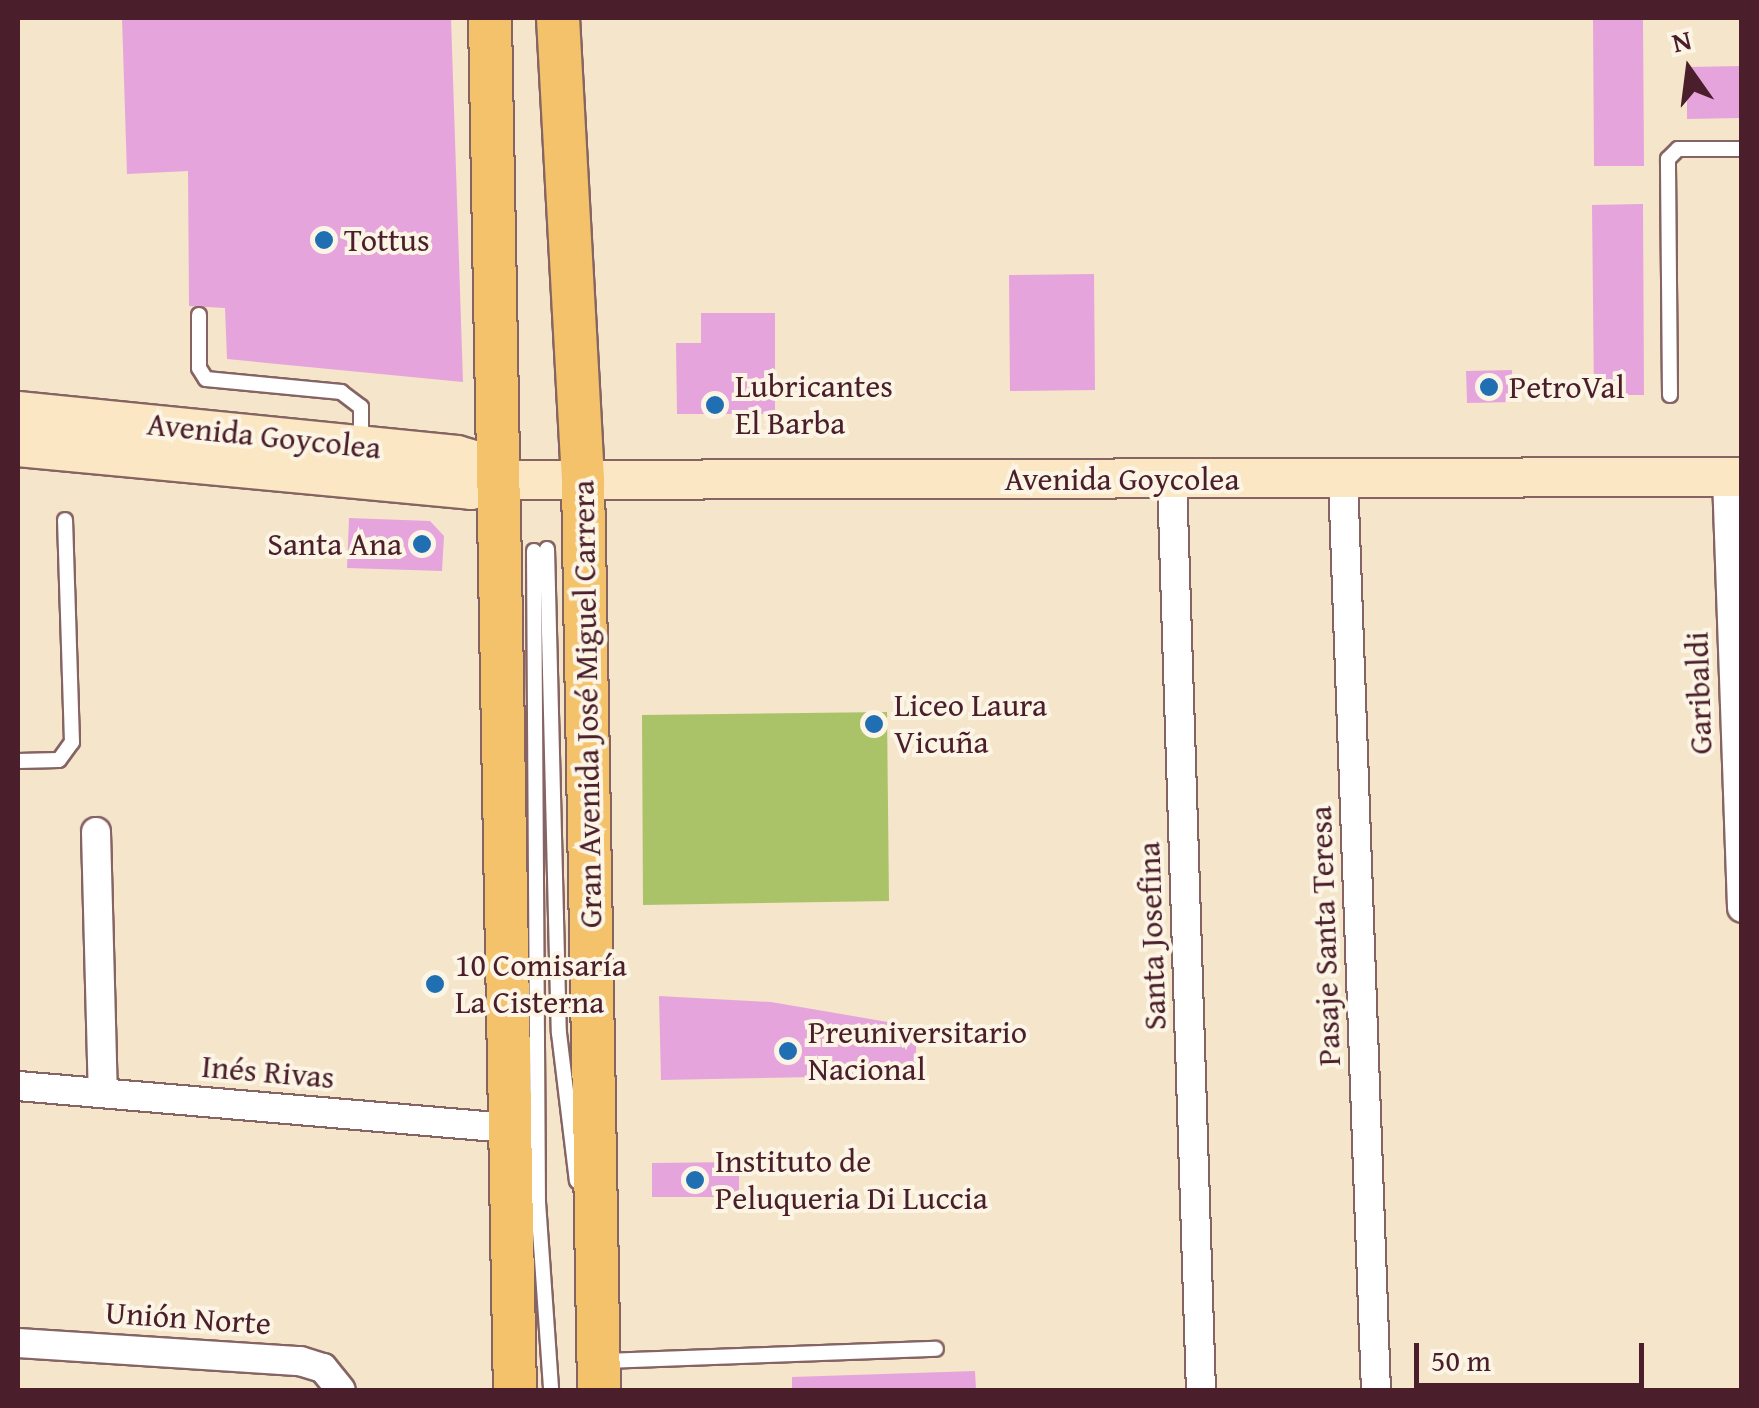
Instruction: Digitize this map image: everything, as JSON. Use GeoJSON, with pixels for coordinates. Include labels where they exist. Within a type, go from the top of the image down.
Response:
{"type":"FeatureCollection","features":[{"type":"Feature","properties":{"kind":"main road"},"geometry":{"type":"LineString","coordinates":[[490,18],[502,480],[516,1390]]}},
{"type":"Feature","properties":{"kind":"main road","name":"Gran Avenida José Miguel Carrera"},"geometry":{"type":"LineString","coordinates":[[558,18],[583,481],[599,1376]]}},
{"type":"Feature","properties":{"kind":"street","name":"Avenida Goycolea"},"geometry":{"type":"LineString","coordinates":[[18,411],[471,457],[502,480]]}},
{"type":"Feature","properties":{"kind":"street","name":"Avenida Goycolea"},"geometry":{"type":"LineString","coordinates":[[18,447],[458,490],[502,480],[1734,476]]}},
{"type":"Feature","properties":{"kind":"street","name":"Garibaldi"},"geometry":{"type":"LineString","coordinates":[[1734,476],[1742,908]]}},
{"type":"Feature","properties":{"kind":"street","name":"Pasaje Santa Teresa"},"geometry":{"type":"LineString","coordinates":[[1344,478],[1376,1390]]}},
{"type":"Feature","properties":{"kind":"street","name":"Santa Josefina"},"geometry":{"type":"LineString","coordinates":[[1172,479],[1202,1390]]}},
{"type":"Feature","properties":{"kind":"street"},"geometry":{"type":"LineString","coordinates":[[96,832],[103,1094]]}},
{"type":"Feature","properties":{"kind":"street","name":"Inés Rivas"},"geometry":{"type":"LineString","coordinates":[[18,1086],[512,1128]]}},
{"type":"Feature","properties":{"kind":"street","name":"Unión Norte"},"geometry":{"type":"LineString","coordinates":[[18,1342],[300,1361],[323,1368],[341,1390]]}},
{"type":"Feature","properties":{"kind":"lane"},"geometry":{"type":"LineString","coordinates":[[1670,395],[1668,159],[1678,149],[1742,149]]}},
{"type":"Feature","properties":{"kind":"lane"},"geometry":{"type":"LineString","coordinates":[[199,315],[199,368],[206,379],[352,396],[361,407],[361,446]]}},
{"type":"Feature","properties":{"kind":"lane"},"geometry":{"type":"LineString","coordinates":[[18,761],[58,760],[72,742],[65,520]]}},
{"type":"Feature","properties":{"kind":"lane"},"geometry":{"type":"LineString","coordinates":[[551,1390],[538,1202],[540,550],[561,1074],[599,1289]]}},
{"type":"Feature","properties":{"kind":"lane"},"geometry":{"type":"LineString","coordinates":[[599,1376],[936,1349]]}},
{"type":"Feature","properties":{"kind":"green space"},"geometry":{"type":"Polygon","coordinates":[[[887,712],[889,901],[643,905],[642,715],[887,712]]]}},
{"type":"Feature","properties":{"kind":"building","name":"Tottus"},"geometry":{"type":"Polygon","coordinates":[[[122,18],[451,18],[463,382],[227,359],[225,308],[189,306],[188,171],[127,174],[122,18]]]}},
{"type":"Feature","properties":{"kind":"building"},"geometry":{"type":"Polygon","coordinates":[[[1593,18],[1643,18],[1644,166],[1594,166],[1593,18]]]}},
{"type":"Feature","properties":{"kind":"building"},"geometry":{"type":"Polygon","coordinates":[[[1742,66],[1742,118],[1687,119],[1687,67],[1742,66]]]}},
{"type":"Feature","properties":{"kind":"building"},"geometry":{"type":"Polygon","coordinates":[[[1643,204],[1644,395],[1594,395],[1592,205],[1643,204]]]}},
{"type":"Feature","properties":{"kind":"building"},"geometry":{"type":"Polygon","coordinates":[[[1094,274],[1095,390],[1010,391],[1009,275],[1094,274]]]}},
{"type":"Feature","properties":{"kind":"building"},"geometry":{"type":"Polygon","coordinates":[[[701,313],[775,313],[775,414],[677,414],[676,343],[701,343],[701,313]]]}},
{"type":"Feature","properties":{"kind":"building","name":"PetroVal"},"geometry":{"type":"Polygon","coordinates":[[[1512,370],[1513,402],[1467,403],[1466,371],[1512,370]]]}},
{"type":"Feature","properties":{"kind":"building"},"geometry":{"type":"Polygon","coordinates":[[[349,518],[430,521],[444,536],[442,571],[347,568],[349,518]]]}},
{"type":"Feature","properties":{"kind":"building","name":"Preuniversitario Nacional"},"geometry":{"type":"Polygon","coordinates":[[[659,996],[771,1002],[917,1027],[915,1075],[661,1080],[659,996]]]}},
{"type":"Feature","properties":{"kind":"building","name":"Instituto de Peluqueria Di Luccia"},"geometry":{"type":"Polygon","coordinates":[[[739,1162],[739,1197],[652,1197],[652,1163],[739,1162]]]}},
{"type":"Feature","properties":{"kind":"building"},"geometry":{"type":"Polygon","coordinates":[[[975,1371],[976,1390],[792,1390],[792,1377],[975,1371]]]}},
{"type":"Feature","properties":{"kind":"place","name":"Tottus"},"geometry":{"type":"Point","coordinates":[324,240]}},
{"type":"Feature","properties":{"kind":"place","name":"PetroVal"},"geometry":{"type":"Point","coordinates":[1489,387]}},
{"type":"Feature","properties":{"kind":"place","name":"Lubricantes El Barba"},"geometry":{"type":"Point","coordinates":[715,405]}},
{"type":"Feature","properties":{"kind":"place","name":"Santa Ana"},"geometry":{"type":"Point","coordinates":[422,544]}},
{"type":"Feature","properties":{"kind":"place","name":"Liceo Laura Vicuña"},"geometry":{"type":"Point","coordinates":[874,724]}},
{"type":"Feature","properties":{"kind":"place","name":"10 Comisaría La Cisterna"},"geometry":{"type":"Point","coordinates":[435,984]}},
{"type":"Feature","properties":{"kind":"place","name":"Preuniversitario Nacional"},"geometry":{"type":"Point","coordinates":[788,1051]}},
{"type":"Feature","properties":{"kind":"place","name":"Instituto de Peluqueria Di Luccia"},"geometry":{"type":"Point","coordinates":[695,1180]}}]}
